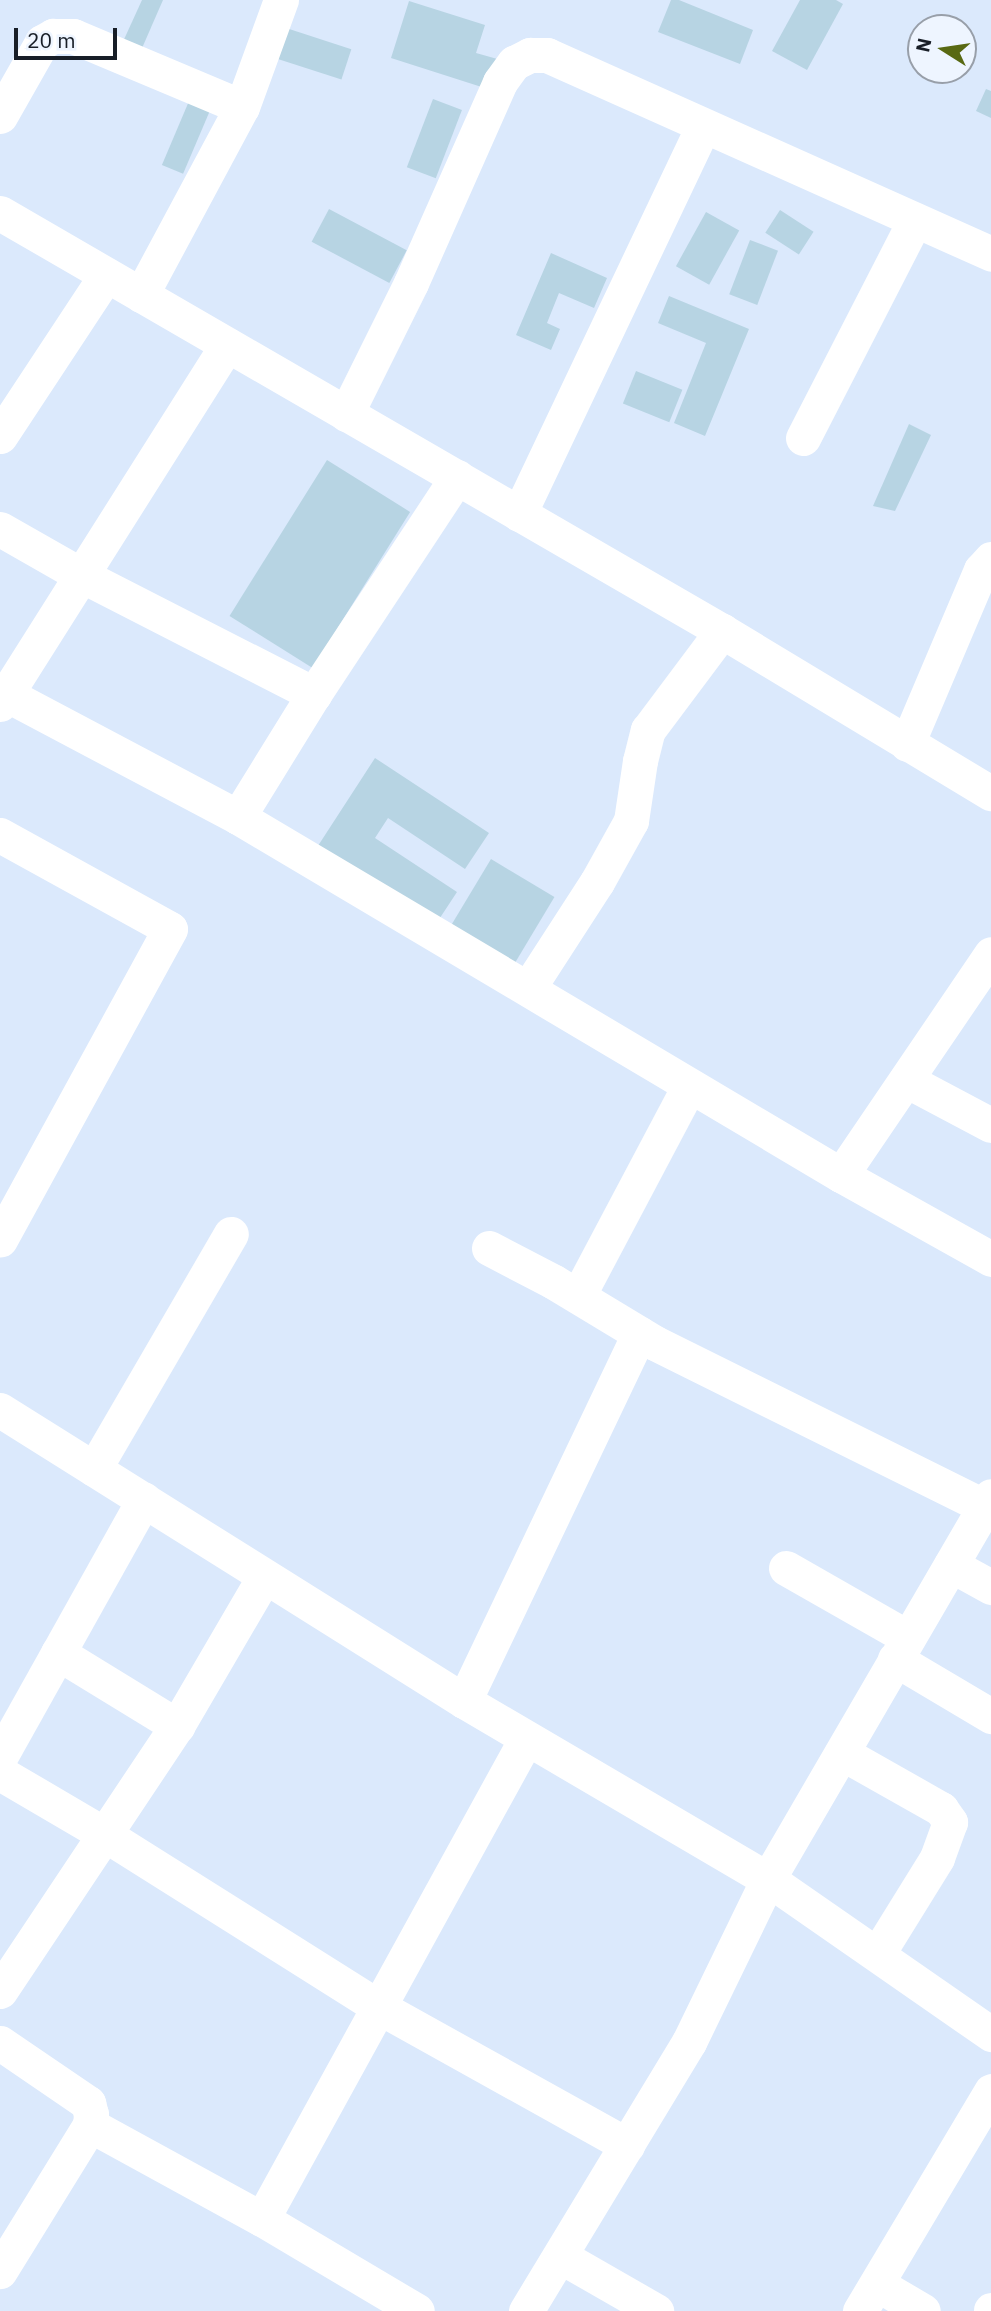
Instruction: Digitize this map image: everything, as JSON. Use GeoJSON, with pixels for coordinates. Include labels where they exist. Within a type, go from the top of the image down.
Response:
{"type":"FeatureCollection","features":[{"type":"Feature","properties":{"kind":"street"},"geometry":{"type":"LineString","coordinates":[[141,295],[242,107],[281,0]]}},
{"type":"Feature","properties":{"kind":"street"},"geometry":{"type":"LineString","coordinates":[[0,116],[42,42],[53,36],[73,36],[242,107]]}},
{"type":"Feature","properties":{"kind":"street"},"geometry":{"type":"LineString","coordinates":[[346,414],[411,283],[500,82],[514,63],[530,55],[547,55],[991,254]]}},
{"type":"Feature","properties":{"kind":"street"},"geometry":{"type":"LineString","coordinates":[[519,514],[703,126]]}},
{"type":"Feature","properties":{"kind":"street"},"geometry":{"type":"LineString","coordinates":[[0,213],[722,631],[991,793]]}},
{"type":"Feature","properties":{"kind":"street"},"geometry":{"type":"LineString","coordinates":[[803,438],[915,220]]}},
{"type":"Feature","properties":{"kind":"street"},"geometry":{"type":"LineString","coordinates":[[0,436],[106,275]]}},
{"type":"Feature","properties":{"kind":"street"},"geometry":{"type":"LineString","coordinates":[[227,345],[2,696],[238,817],[483,963],[529,987],[689,1086],[991,1259]]}},
{"type":"Feature","properties":{"kind":"street"},"geometry":{"type":"LineString","coordinates":[[238,817],[314,694],[457,477]]}},
{"type":"Feature","properties":{"kind":"street"},"geometry":{"type":"LineString","coordinates":[[0,530],[314,694]]}},
{"type":"Feature","properties":{"kind":"street"},"geometry":{"type":"LineString","coordinates":[[907,744],[981,570],[991,559]]}},
{"type":"Feature","properties":{"kind":"street"},"geometry":{"type":"LineString","coordinates":[[529,987],[597,882],[631,821],[648,730],[722,631]]}},
{"type":"Feature","properties":{"kind":"street"},"geometry":{"type":"LineString","coordinates":[[0,835],[170,929],[0,1240]]}},
{"type":"Feature","properties":{"kind":"street"},"geometry":{"type":"LineString","coordinates":[[841,1175],[991,954]]}},
{"type":"Feature","properties":{"kind":"street"},"geometry":{"type":"LineString","coordinates":[[906,1080],[991,1125]]}},
{"type":"Feature","properties":{"kind":"street"},"geometry":{"type":"LineString","coordinates":[[578,1296],[689,1086]]}},
{"type":"Feature","properties":{"kind":"street"},"geometry":{"type":"LineString","coordinates":[[94,1469],[231,1234]]}},
{"type":"Feature","properties":{"kind":"street"},"geometry":{"type":"LineString","coordinates":[[489,1248],[578,1296],[639,1334],[988,1501],[768,1880],[689,2042],[526,2311]]}},
{"type":"Feature","properties":{"kind":"street"},"geometry":{"type":"LineString","coordinates":[[464,1701],[639,1334]]}},
{"type":"Feature","properties":{"kind":"street"},"geometry":{"type":"LineString","coordinates":[[0,1410],[526,1739],[768,1880],[987,2022]]}},
{"type":"Feature","properties":{"kind":"street"},"geometry":{"type":"LineString","coordinates":[[0,1757],[144,1499]]}},
{"type":"Feature","properties":{"kind":"street"},"geometry":{"type":"LineString","coordinates":[[951,1565],[991,1587]]}},
{"type":"Feature","properties":{"kind":"street"},"geometry":{"type":"LineString","coordinates":[[786,1568],[901,1648],[991,1716]]}},
{"type":"Feature","properties":{"kind":"street"},"geometry":{"type":"LineString","coordinates":[[0,1991],[177,1726],[264,1577]]}},
{"type":"Feature","properties":{"kind":"street"},"geometry":{"type":"LineString","coordinates":[[58,1653],[177,1726]]}},
{"type":"Feature","properties":{"kind":"street"},"geometry":{"type":"LineString","coordinates":[[262,2220],[526,1739]]}},
{"type":"Feature","properties":{"kind":"street"},"geometry":{"type":"LineString","coordinates":[[842,1753],[941,1810],[950,1822],[937,1858],[878,1953]]}},
{"type":"Feature","properties":{"kind":"street"},"geometry":{"type":"LineString","coordinates":[[0,1773],[104,1834],[379,2007],[626,2145]]}},
{"type":"Feature","properties":{"kind":"street"},"geometry":{"type":"LineString","coordinates":[[0,2043],[88,2103],[90,2124],[10,2232],[0,2271]]}},
{"type":"Feature","properties":{"kind":"street"},"geometry":{"type":"LineString","coordinates":[[923,2311],[868,2297],[991,2091]]}},
{"type":"Feature","properties":{"kind":"street"},"geometry":{"type":"LineString","coordinates":[[90,2124],[417,2311]]}},
{"type":"Feature","properties":{"kind":"street"},"geometry":{"type":"LineString","coordinates":[[560,2256],[656,2311]]}},
{"type":"Feature","properties":{"kind":"building"},"geometry":{"type":"Polygon","coordinates":[[[142,0],[163,0],[139,55],[121,46],[142,0]]]}},
{"type":"Feature","properties":{"kind":"building"},"geometry":{"type":"Polygon","coordinates":[[[671,0],[679,0],[753,30],[740,64],[658,32],[671,0]]]}},
{"type":"Feature","properties":{"kind":"building"},"geometry":{"type":"Polygon","coordinates":[[[800,0],[836,0],[843,4],[807,70],[772,51],[800,0]]]}},
{"type":"Feature","properties":{"kind":"building"},"geometry":{"type":"Polygon","coordinates":[[[409,1],[485,25],[476,53],[501,60],[491,90],[391,58],[409,1]]]}},
{"type":"Feature","properties":{"kind":"building"},"geometry":{"type":"Polygon","coordinates":[[[280,26],[351,49],[341,80],[270,56],[280,26]]]}},
{"type":"Feature","properties":{"kind":"building"},"geometry":{"type":"Polygon","coordinates":[[[986,89],[991,91],[991,118],[976,111],[986,89]]]}},
{"type":"Feature","properties":{"kind":"building"},"geometry":{"type":"Polygon","coordinates":[[[192,94],[213,103],[183,174],[162,165],[192,94]]]}},
{"type":"Feature","properties":{"kind":"building"},"geometry":{"type":"Polygon","coordinates":[[[433,99],[462,110],[436,178],[407,167],[433,99]]]}},
{"type":"Feature","properties":{"kind":"building"},"geometry":{"type":"Polygon","coordinates":[[[329,209],[407,250],[389,283],[312,242],[329,209]]]}},
{"type":"Feature","properties":{"kind":"building"},"geometry":{"type":"Polygon","coordinates":[[[780,210],[814,232],[799,254],[765,233],[780,210]]]}},
{"type":"Feature","properties":{"kind":"building"},"geometry":{"type":"Polygon","coordinates":[[[706,212],[739,230],[709,285],[676,266],[706,212]]]}},
{"type":"Feature","properties":{"kind":"building"},"geometry":{"type":"Polygon","coordinates":[[[750,240],[778,251],[757,305],[729,294],[750,240]]]}},
{"type":"Feature","properties":{"kind":"building"},"geometry":{"type":"Polygon","coordinates":[[[551,253],[607,278],[594,308],[559,293],[547,323],[560,329],[551,350],[516,335],[551,253]]]}},
{"type":"Feature","properties":{"kind":"building"},"geometry":{"type":"Polygon","coordinates":[[[669,296],[749,329],[705,436],[674,423],[706,343],[658,323],[669,296]]]}},
{"type":"Feature","properties":{"kind":"building"},"geometry":{"type":"Polygon","coordinates":[[[636,371],[682,390],[669,422],[623,403],[636,371]]]}},
{"type":"Feature","properties":{"kind":"building"},"geometry":{"type":"Polygon","coordinates":[[[909,424],[931,435],[895,511],[873,506],[909,424]]]}},
{"type":"Feature","properties":{"kind":"building"},"geometry":{"type":"Polygon","coordinates":[[[327,460],[410,512],[313,668],[229,616],[327,460]]]}},
{"type":"Feature","properties":{"kind":"building"},"geometry":{"type":"Polygon","coordinates":[[[375,758],[489,833],[465,869],[388,818],[375,838],[457,892],[432,930],[314,852],[375,758]]]}},
{"type":"Feature","properties":{"kind":"building"},"geometry":{"type":"Polygon","coordinates":[[[491,859],[554,897],[512,967],[449,929],[491,859]]]}}]}
